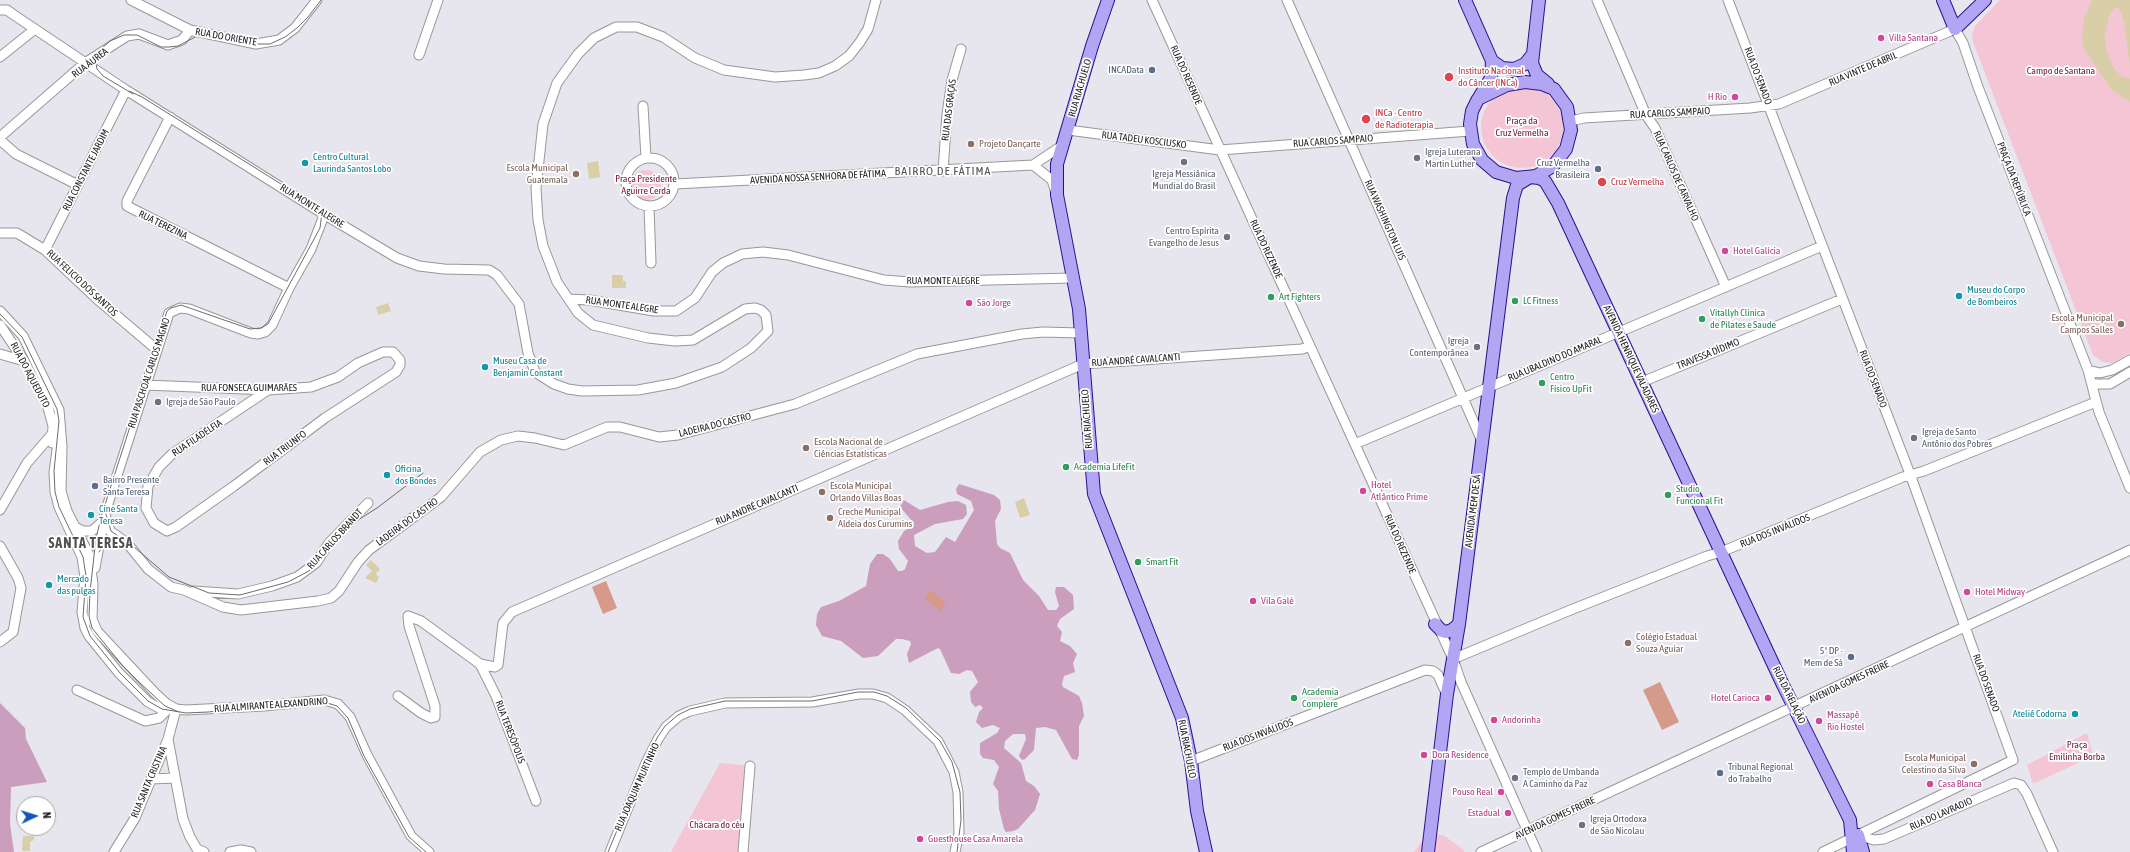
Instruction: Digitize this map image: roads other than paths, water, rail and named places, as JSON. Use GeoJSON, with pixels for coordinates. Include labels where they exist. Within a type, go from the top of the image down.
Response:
{"type":"FeatureCollection","features":[{"type":"Feature","properties":{"kind":"main road","name":"RUA RIACHUELO"},"geometry":{"type":"LineString","coordinates":[[1108,0],[1092,46],[1057,164],[1058,195],[1072,278],[1079,309],[1091,479],[1097,507],[1175,698],[1184,726],[1191,761],[1197,811],[1206,852]]}},
{"type":"Feature","properties":{"kind":"main road"},"geometry":{"type":"LineString","coordinates":[[1464,0],[1492,61],[1492,78],[1472,111],[1470,131],[1475,151],[1489,167],[1511,177],[1530,177],[1549,169],[1562,156],[1570,139],[1571,121],[1565,103],[1535,71],[1532,63],[1539,0]]}},
{"type":"Feature","properties":{"kind":"main road"},"geometry":{"type":"LineString","coordinates":[[1944,0],[1955,29],[1985,0]]}},
{"type":"Feature","properties":{"kind":"main road"},"geometry":{"type":"LineString","coordinates":[[1492,61],[1502,68],[1514,69],[1525,64],[1533,54]]}},
{"type":"Feature","properties":{"kind":"main road"},"geometry":{"type":"LineString","coordinates":[[1478,99],[1502,86],[1516,83],[1534,82],[1551,87]]}},
{"type":"Feature","properties":{"kind":"main road","name":"AVENIDA HENRIQUE VALADARES"},"geometry":{"type":"LineString","coordinates":[[1530,177],[1542,179],[1548,186],[1619,332],[1721,552]]}},
{"type":"Feature","properties":{"kind":"main road","name":"AVENIDA MEM DE SÁ"},"geometry":{"type":"LineString","coordinates":[[1428,852],[1447,694],[1459,624],[1515,191],[1520,182],[1530,177]]}},
{"type":"Feature","properties":{"kind":"main road","name":"RUA DA RELAÇÃO"},"geometry":{"type":"LineString","coordinates":[[1721,552],[1847,814],[1855,837]]}},
{"type":"Feature","properties":{"kind":"main road"},"geometry":{"type":"LineString","coordinates":[[1435,624],[1442,631],[1446,632],[1452,630],[1459,624]]}},
{"type":"Feature","properties":{"kind":"main road"},"geometry":{"type":"LineString","coordinates":[[1853,852],[1855,837]]}},
{"type":"Feature","properties":{"kind":"main road"},"geometry":{"type":"LineString","coordinates":[[1855,837],[1863,852]]}},
{"type":"Feature","properties":{"kind":"street","name":"RUA DO ORIENTE"},"geometry":{"type":"LineString","coordinates":[[131,0],[144,4],[190,30],[250,43],[279,40],[295,28],[317,0]]}},
{"type":"Feature","properties":{"kind":"street"},"geometry":{"type":"LineString","coordinates":[[419,55],[438,0]]}},
{"type":"Feature","properties":{"kind":"street"},"geometry":{"type":"LineString","coordinates":[[569,299],[557,282],[543,246],[538,220],[536,188],[543,124],[557,83],[578,54],[594,38],[616,27],[637,27],[663,37],[689,55],[724,70],[775,77],[804,75],[819,72],[835,66],[848,56],[860,42],[868,29],[877,0]]}},
{"type":"Feature","properties":{"kind":"street","name":"RUA DO RESENDE"},"geometry":{"type":"LineString","coordinates":[[1152,0],[1220,150]]}},
{"type":"Feature","properties":{"kind":"street","name":"RUA WASHINGTON LUIS"},"geometry":{"type":"LineString","coordinates":[[1287,0],[1482,441]]}},
{"type":"Feature","properties":{"kind":"street","name":"RUA CARLOS DE CARVALHO"},"geometry":{"type":"LineString","coordinates":[[1597,0],[1646,115],[1655,128],[1726,287]]}},
{"type":"Feature","properties":{"kind":"street","name":"RUA DO SENADO"},"geometry":{"type":"LineString","coordinates":[[1728,0],[1770,106],[1842,300],[1910,474],[2013,760]]}},
{"type":"Feature","properties":{"kind":"street","name":"RUA MONTE ALEGRE"},"geometry":{"type":"LineString","coordinates":[[0,10],[7,10],[126,90],[170,116],[322,213],[397,258],[419,266],[444,269],[489,270],[498,275],[519,304],[528,353],[535,372],[568,389],[582,391],[638,390],[676,383],[722,368],[751,348],[768,331],[766,315],[761,310],[755,308],[745,309],[738,312],[693,340],[675,341],[648,338],[593,325],[578,313],[569,299]]}},
{"type":"Feature","properties":{"kind":"street"},"geometry":{"type":"LineString","coordinates":[[0,57],[35,29]]}},
{"type":"Feature","properties":{"kind":"street","name":"RUA VINTE DE ABRIL"},"geometry":{"type":"LineString","coordinates":[[1770,106],[1779,104],[1955,29]]}},
{"type":"Feature","properties":{"kind":"street","name":"PRAÇA DA REPÚBLICA"},"geometry":{"type":"LineString","coordinates":[[1955,29],[1963,43],[1978,87],[2088,370],[2096,402],[2130,488]]}},
{"type":"Feature","properties":{"kind":"street","name":"RUA ÁUREA"},"geometry":{"type":"LineString","coordinates":[[0,138],[86,63],[127,36],[134,34],[146,36],[168,45],[182,40],[190,30]]}},
{"type":"Feature","properties":{"kind":"street","name":"RUA DAS GRAÇAS"},"geometry":{"type":"LineString","coordinates":[[943,171],[947,114],[952,80],[961,49]]}},
{"type":"Feature","properties":{"kind":"street","name":"RUA CONSTANTE JARDIM"},"geometry":{"type":"LineString","coordinates":[[46,250],[126,90]]}},
{"type":"Feature","properties":{"kind":"street"},"geometry":{"type":"LineString","coordinates":[[643,106],[646,158]]}},
{"type":"Feature","properties":{"kind":"street","name":"RUA CARLOS SAMPAIO"},"geometry":{"type":"LineString","coordinates":[[1571,121],[1584,118],[1770,106]]}},
{"type":"Feature","properties":{"kind":"street","name":"RUA TEREZINA"},"geometry":{"type":"LineString","coordinates":[[170,116],[127,201],[127,206],[289,288]]}},
{"type":"Feature","properties":{"kind":"street","name":"RUA TADEU KOSCIUSKO"},"geometry":{"type":"LineString","coordinates":[[1068,130],[1220,150]]}},
{"type":"Feature","properties":{"kind":"street","name":"RUA CARLOS SAMPAIO"},"geometry":{"type":"LineString","coordinates":[[1220,150],[1470,131]]}},
{"type":"Feature","properties":{"kind":"street"},"geometry":{"type":"LineString","coordinates":[[0,138],[16,154],[78,185]]}},
{"type":"Feature","properties":{"kind":"street","name":"AVENIDA NOSSA SENHORA DE FÁTIMA"},"geometry":{"type":"LineString","coordinates":[[675,184],[943,171],[1033,165],[1063,145]]}},
{"type":"Feature","properties":{"kind":"street","name":"RUA DO REZENDE"},"geometry":{"type":"LineString","coordinates":[[1220,150],[1355,444],[1435,624],[1453,659],[1461,682],[1537,852]]}},
{"type":"Feature","properties":{"kind":"street"},"geometry":{"type":"LineString","coordinates":[[646,158],[657,158],[665,162],[672,172],[675,184],[673,191],[665,202],[649,207],[637,203],[631,198],[626,184],[630,169],[635,163],[646,158]]}},
{"type":"Feature","properties":{"kind":"street"},"geometry":{"type":"LineString","coordinates":[[1033,165],[1052,180],[1058,195]]}},
{"type":"Feature","properties":{"kind":"street"},"geometry":{"type":"LineString","coordinates":[[649,207],[651,263]]}},
{"type":"Feature","properties":{"kind":"street","name":"RUA PASCHOAL CARLOS MAGNO"},"geometry":{"type":"LineString","coordinates":[[93,584],[96,558],[104,518],[156,349],[169,313],[180,308],[189,309],[251,333],[258,334],[265,332],[272,325],[289,288],[320,230],[323,218],[322,213]]}},
{"type":"Feature","properties":{"kind":"street","name":"RUA FELICIO DOS SANTOS"},"geometry":{"type":"LineString","coordinates":[[0,233],[17,233],[46,250],[97,298],[156,349]]}},
{"type":"Feature","properties":{"kind":"street","name":"RUA UBALDINO DO AMARAL"},"geometry":{"type":"LineString","coordinates":[[1355,444],[1822,246]]}},
{"type":"Feature","properties":{"kind":"street","name":"RUA MONTE ALEGRE"},"geometry":{"type":"LineString","coordinates":[[569,299],[589,300],[654,311],[676,311],[695,298],[712,272],[723,263],[742,254],[763,252],[788,255],[884,280],[910,282],[1072,278]]}},
{"type":"Feature","properties":{"kind":"street","name":"TRAVESSA DÍDIMO"},"geometry":{"type":"LineString","coordinates":[[1642,382],[1842,300]]}},
{"type":"Feature","properties":{"kind":"street"},"geometry":{"type":"LineString","coordinates":[[0,311],[21,333],[40,368],[59,410],[57,431],[61,491],[65,504],[89,556],[93,584],[92,619],[96,630],[125,664],[172,708],[159,718],[145,721],[77,690]]}},
{"type":"Feature","properties":{"kind":"street","name":"RUA DO AQUEDUTO"},"geometry":{"type":"LineString","coordinates":[[0,325],[24,361],[47,404],[57,431],[49,476],[56,500]]}},
{"type":"Feature","properties":{"kind":"street","name":"LADEIRA DO CASTRO"},"geometry":{"type":"LineString","coordinates":[[104,518],[110,531],[121,538],[157,577],[171,587],[184,590],[223,607],[241,610],[272,608],[331,598],[339,591],[358,562],[377,543],[441,497],[480,452],[495,443],[510,437],[535,438],[564,445],[607,426],[620,427],[659,437],[678,435],[795,404],[917,354],[1022,334],[1043,332],[1081,333]]}},
{"type":"Feature","properties":{"kind":"street","name":"RUA ANDRÉ CAVALCANTI"},"geometry":{"type":"LineString","coordinates":[[480,664],[492,668],[498,666],[503,623],[512,612],[1083,364],[1302,349],[1310,346]]}},
{"type":"Feature","properties":{"kind":"street","name":"RUA FONSECA GUIMARÃES"},"geometry":{"type":"LineString","coordinates":[[145,385],[268,390],[311,387],[338,377],[358,363],[383,352],[393,352],[399,357],[400,365],[396,372]]}},
{"type":"Feature","properties":{"kind":"street"},"geometry":{"type":"LineString","coordinates":[[0,354],[24,361]]}},
{"type":"Feature","properties":{"kind":"street"},"geometry":{"type":"LineString","coordinates":[[2088,370],[2100,373],[2112,370],[2130,360]]}},
{"type":"Feature","properties":{"kind":"street","name":"RUA TRIUNFO"},"geometry":{"type":"LineString","coordinates":[[176,526],[234,486],[325,418],[396,372]]}},
{"type":"Feature","properties":{"kind":"street"},"geometry":{"type":"LineString","coordinates":[[2092,384],[2110,384],[2130,372]]}},
{"type":"Feature","properties":{"kind":"street","name":"RUA FILADÉLFIA"},"geometry":{"type":"LineString","coordinates":[[176,526],[167,531],[150,517],[146,508],[146,500],[152,477],[159,467],[172,454],[268,390]]}},
{"type":"Feature","properties":{"kind":"street","name":"RUA DOS INVÁLIDOS"},"geometry":{"type":"LineString","coordinates":[[1453,659],[1568,611],[1707,556],[1721,552],[1910,474],[2096,402]]}},
{"type":"Feature","properties":{"kind":"street"},"geometry":{"type":"LineString","coordinates":[[0,510],[27,463],[57,431]]}},
{"type":"Feature","properties":{"kind":"street"},"geometry":{"type":"LineString","coordinates":[[2120,463],[2130,460]]}},
{"type":"Feature","properties":{"kind":"street","name":"RUA ALMIRANTE ALEXANDRINO"},"geometry":{"type":"LineString","coordinates":[[56,500],[82,557],[85,577],[82,617],[87,633],[119,673],[148,702],[158,708],[186,710],[264,706],[324,700],[335,702],[350,717],[366,755],[411,836],[429,852]]}},
{"type":"Feature","properties":{"kind":"street","name":"RUA CARLOS BRANDT"},"geometry":{"type":"LineString","coordinates":[[184,590],[216,594],[238,594],[272,586],[297,576],[316,563],[329,543],[368,503]]}},
{"type":"Feature","properties":{"kind":"street"},"geometry":{"type":"LineString","coordinates":[[76,527],[83,532],[92,531],[104,518]]}},
{"type":"Feature","properties":{"kind":"street"},"geometry":{"type":"LineString","coordinates":[[96,558],[105,541],[111,538],[121,538]]}},
{"type":"Feature","properties":{"kind":"street"},"geometry":{"type":"LineString","coordinates":[[0,546],[18,578],[20,588],[14,632],[0,642]]}},
{"type":"Feature","properties":{"kind":"street","name":"AVENIDA GOMES FREIRE"},"geometry":{"type":"LineString","coordinates":[[1481,852],[2130,550]]}},
{"type":"Feature","properties":{"kind":"street"},"geometry":{"type":"LineString","coordinates":[[398,696],[421,714],[431,718],[435,717],[435,706],[409,626],[408,616],[421,621],[480,664]]}},
{"type":"Feature","properties":{"kind":"street","name":"RUA TERESÓPOLIS"},"geometry":{"type":"LineString","coordinates":[[480,664],[496,696],[536,801]]}},
{"type":"Feature","properties":{"kind":"street","name":"RUA DOS INVÁLIDOS"},"geometry":{"type":"LineString","coordinates":[[1191,761],[1425,670],[1433,671],[1438,675],[1447,694]]}},
{"type":"Feature","properties":{"kind":"street","name":"RUA JOAQUIM MURTINHO"},"geometry":{"type":"LineString","coordinates":[[610,852],[649,757],[666,727],[679,716],[698,709],[725,703],[812,702],[858,694],[873,694],[887,698],[905,710],[938,742],[954,772],[958,792],[958,833],[955,852]]}},
{"type":"Feature","properties":{"kind":"street","name":"RUA SANTA CRISTINA"},"geometry":{"type":"LineString","coordinates":[[114,852],[135,818],[168,739],[172,708]]}},
{"type":"Feature","properties":{"kind":"street"},"geometry":{"type":"LineString","coordinates":[[168,739],[183,819],[190,837],[197,849],[204,852]]}},
{"type":"Feature","properties":{"kind":"street","name":"RUA DO LAVRADIO"},"geometry":{"type":"LineString","coordinates":[[1823,852],[2013,760]]}},
{"type":"Feature","properties":{"kind":"street"},"geometry":{"type":"LineString","coordinates":[[743,852],[750,766]]}},
{"type":"Feature","properties":{"kind":"street"},"geometry":{"type":"LineString","coordinates":[[151,779],[175,778]]}},
{"type":"Feature","properties":{"kind":"street","name":"RUA DO LAVRADIO"},"geometry":{"type":"LineString","coordinates":[[1855,837],[1874,840],[1884,839],[2011,784],[2018,784],[2023,787],[2053,852]]}},
{"type":"Feature","properties":{"kind":"street"},"geometry":{"type":"LineString","coordinates":[[230,852],[241,850],[251,852]]}},
{"type":"Feature","properties":{"kind":"tram line"},"geometry":{"type":"LineString","coordinates":[[133,94],[103,76],[97,69],[95,57],[110,41],[124,35],[137,35],[161,47],[169,47],[178,46],[199,35],[212,33],[254,44],[270,44],[285,37],[297,28],[321,0]]}},
{"type":"Feature","properties":{"kind":"tram line"},"geometry":{"type":"LineString","coordinates":[[129,91],[142,97],[316,206],[322,213],[320,228],[268,324],[261,328],[250,329],[181,305],[167,311],[102,514],[96,538],[90,592],[89,616],[92,628],[122,665],[139,682],[165,706],[179,712]]}},
{"type":"Feature","properties":{"kind":"tram line"},"geometry":{"type":"LineString","coordinates":[[0,314],[22,337],[57,409],[59,421],[54,471],[55,492],[59,507],[83,557],[86,576],[83,617],[90,636],[120,673],[148,701],[162,709],[186,713],[324,702],[337,706],[348,718],[364,756],[409,837],[426,852]]}},
{"type":"Feature","properties":{"kind":"tram line"},"geometry":{"type":"LineString","coordinates":[[105,511],[111,531],[134,547],[169,577],[209,593],[240,595],[288,582],[309,571],[347,527],[377,508],[423,473]]}},
{"type":"Feature","properties":{"kind":"tram line"},"geometry":{"type":"LineString","coordinates":[[99,552],[108,540],[113,538],[122,539]]}},
{"type":"Feature","properties":{"kind":"tram line"},"geometry":{"type":"LineString","coordinates":[[608,852],[657,738],[665,726],[678,715],[690,709],[725,701],[812,701],[858,692],[874,692],[887,696],[906,708],[940,741],[952,762],[960,792],[961,820],[957,852]]}},
{"type":"Feature","properties":{"kind":"place","name":"Villa Santana"},"geometry":{"type":"Point","coordinates":[1881,38]}},
{"type":"Feature","properties":{"kind":"place","name":"INCAData"},"geometry":{"type":"Point","coordinates":[1152,70]}},
{"type":"Feature","properties":{"kind":"place","name":"Instituto Nacional do Câncer (INCa)"},"geometry":{"type":"Point","coordinates":[1449,77]}},
{"type":"Feature","properties":{"kind":"place","name":"H Rio"},"geometry":{"type":"Point","coordinates":[1735,97]}},
{"type":"Feature","properties":{"kind":"place","name":"INCa - Centro de Radioterapia"},"geometry":{"type":"Point","coordinates":[1366,119]}},
{"type":"Feature","properties":{"kind":"place","name":"Projeto Dançarte"},"geometry":{"type":"Point","coordinates":[971,144]}},
{"type":"Feature","properties":{"kind":"place","name":"Igreja Luterana Martin Luther"},"geometry":{"type":"Point","coordinates":[1417,158]}},
{"type":"Feature","properties":{"kind":"place","name":"Igreja Messiânica Mundial do Brasil"},"geometry":{"type":"Point","coordinates":[1184,162]}},
{"type":"Feature","properties":{"kind":"place","name":"Centro Cultural Laurinda Santos Lobo"},"geometry":{"type":"Point","coordinates":[305,163]}},
{"type":"Feature","properties":{"kind":"place","name":"Cruz Vermelha Brasileira"},"geometry":{"type":"Point","coordinates":[1598,169]}},
{"type":"Feature","properties":{"kind":"place","name":"Escola Municipal Guatemala"},"geometry":{"type":"Point","coordinates":[576,174]}},
{"type":"Feature","properties":{"kind":"place","name":"Cruz Vermelha"},"geometry":{"type":"Point","coordinates":[1602,182]}},
{"type":"Feature","properties":{"kind":"place","name":"Centro Espírita Evangelho de Jesus"},"geometry":{"type":"Point","coordinates":[1227,237]}},
{"type":"Feature","properties":{"kind":"place","name":"Hotel Galícia"},"geometry":{"type":"Point","coordinates":[1725,251]}},
{"type":"Feature","properties":{"kind":"place","name":"Museu do Corpo de Bombeiros"},"geometry":{"type":"Point","coordinates":[1959,296]}},
{"type":"Feature","properties":{"kind":"place","name":"Art Fighters"},"geometry":{"type":"Point","coordinates":[1271,297]}},
{"type":"Feature","properties":{"kind":"place","name":"LC Fitness"},"geometry":{"type":"Point","coordinates":[1515,301]}},
{"type":"Feature","properties":{"kind":"place","name":"São Jorge"},"geometry":{"type":"Point","coordinates":[969,303]}},
{"type":"Feature","properties":{"kind":"place","name":"Vitallyh Clinica de Pilates e Saude"},"geometry":{"type":"Point","coordinates":[1702,319]}},
{"type":"Feature","properties":{"kind":"place","name":"Escola Municipal Campos Salles"},"geometry":{"type":"Point","coordinates":[2121,324]}},
{"type":"Feature","properties":{"kind":"place","name":"Igreja Contemporânea"},"geometry":{"type":"Point","coordinates":[1477,347]}},
{"type":"Feature","properties":{"kind":"place","name":"Museu Casa de Benjamin Constant"},"geometry":{"type":"Point","coordinates":[485,367]}},
{"type":"Feature","properties":{"kind":"place","name":"Centro Físico UpFit"},"geometry":{"type":"Point","coordinates":[1542,383]}},
{"type":"Feature","properties":{"kind":"place","name":"Igreja de São Paulo"},"geometry":{"type":"Point","coordinates":[158,402]}},
{"type":"Feature","properties":{"kind":"place","name":"Igreja de Santo Antônio dos Pobres"},"geometry":{"type":"Point","coordinates":[1914,438]}},
{"type":"Feature","properties":{"kind":"place","name":"Escola Nacional de Ciências Estatísticas"},"geometry":{"type":"Point","coordinates":[806,448]}},
{"type":"Feature","properties":{"kind":"place","name":"Academia LifeFit"},"geometry":{"type":"Point","coordinates":[1066,467]}},
{"type":"Feature","properties":{"kind":"place","name":"Oficina dos Bondes"},"geometry":{"type":"Point","coordinates":[387,475]}},
{"type":"Feature","properties":{"kind":"place","name":"Bairro Presente Santa Teresa"},"geometry":{"type":"Point","coordinates":[95,486]}},
{"type":"Feature","properties":{"kind":"place","name":"Hotel Atlântico Prime"},"geometry":{"type":"Point","coordinates":[1363,491]}},
{"type":"Feature","properties":{"kind":"place","name":"Escola Municipal Orlando Villas Boas"},"geometry":{"type":"Point","coordinates":[822,492]}},
{"type":"Feature","properties":{"kind":"place","name":"Studio Funcional Fit"},"geometry":{"type":"Point","coordinates":[1668,495]}},
{"type":"Feature","properties":{"kind":"place","name":"Cine Santa Teresa"},"geometry":{"type":"Point","coordinates":[91,515]}},
{"type":"Feature","properties":{"kind":"place","name":"Creche Municipal Aldeia dos Curumins"},"geometry":{"type":"Point","coordinates":[830,518]}},
{"type":"Feature","properties":{"kind":"place","name":"Smart Fit"},"geometry":{"type":"Point","coordinates":[1138,562]}},
{"type":"Feature","properties":{"kind":"place","name":"Mercado das pulgas"},"geometry":{"type":"Point","coordinates":[49,585]}},
{"type":"Feature","properties":{"kind":"place","name":"Hotel Midway"},"geometry":{"type":"Point","coordinates":[1967,592]}},
{"type":"Feature","properties":{"kind":"place","name":"Vila Galé"},"geometry":{"type":"Point","coordinates":[1253,601]}},
{"type":"Feature","properties":{"kind":"place","name":"Colégio Estadual Souza Aguiar"},"geometry":{"type":"Point","coordinates":[1628,643]}},
{"type":"Feature","properties":{"kind":"place","name":"5º DP - Mem de Sá"},"geometry":{"type":"Point","coordinates":[1851,657]}},
{"type":"Feature","properties":{"kind":"place","name":"Academia Complere"},"geometry":{"type":"Point","coordinates":[1294,698]}},
{"type":"Feature","properties":{"kind":"place","name":"Hotel Carioca"},"geometry":{"type":"Point","coordinates":[1768,698]}},
{"type":"Feature","properties":{"kind":"place","name":"Ateliê Codorna"},"geometry":{"type":"Point","coordinates":[2075,714]}},
{"type":"Feature","properties":{"kind":"place","name":"Andorinha"},"geometry":{"type":"Point","coordinates":[1494,720]}},
{"type":"Feature","properties":{"kind":"place","name":"Massapê Rio Hostel"},"geometry":{"type":"Point","coordinates":[1819,721]}},
{"type":"Feature","properties":{"kind":"place","name":"Dora Residence"},"geometry":{"type":"Point","coordinates":[1424,755]}},
{"type":"Feature","properties":{"kind":"place","name":"Escola Municipal Celestino da Silva"},"geometry":{"type":"Point","coordinates":[1974,764]}},
{"type":"Feature","properties":{"kind":"place","name":"Tribunal Regional do Trabalho"},"geometry":{"type":"Point","coordinates":[1720,773]}},
{"type":"Feature","properties":{"kind":"place","name":"Templo de Umbanda A Caminho da Paz"},"geometry":{"type":"Point","coordinates":[1515,778]}},
{"type":"Feature","properties":{"kind":"place","name":"Casa Blanca"},"geometry":{"type":"Point","coordinates":[1930,784]}},
{"type":"Feature","properties":{"kind":"place","name":"Pouso Real"},"geometry":{"type":"Point","coordinates":[1501,792]}},
{"type":"Feature","properties":{"kind":"place","name":"Estadual"},"geometry":{"type":"Point","coordinates":[1508,813]}},
{"type":"Feature","properties":{"kind":"place","name":"Igreja Ortodoxa de São Nicolau"},"geometry":{"type":"Point","coordinates":[1582,825]}},
{"type":"Feature","properties":{"kind":"place","name":"Guesthouse Casa Amarela"},"geometry":{"type":"Point","coordinates":[920,839]}},
{"type":"Feature","properties":{"kind":"district","name":"BAIRRO DE FÁTIMA"},"geometry":{"type":"Point","coordinates":[943,171]}},
{"type":"Feature","properties":{"kind":"district","name":"SANTA TERESA"},"geometry":{"type":"Point","coordinates":[91,544]}},
{"type":"Feature","properties":{"kind":"park label","name":"Campo de Santana"},"geometry":{"type":"Point","coordinates":[2061,71]}},
{"type":"Feature","properties":{"kind":"park label","name":"Praça da Cruz Vermelha"},"geometry":{"type":"Point","coordinates":[1522,126]}},
{"type":"Feature","properties":{"kind":"park label","name":"Praça Presidente Aguirre Cerda"},"geometry":{"type":"Point","coordinates":[646,184]}},
{"type":"Feature","properties":{"kind":"park label","name":"Praça Emilinha Borba"},"geometry":{"type":"Point","coordinates":[2077,750]}},
{"type":"Feature","properties":{"kind":"park label","name":"Chácara do céu"},"geometry":{"type":"Point","coordinates":[717,825]}}]}
